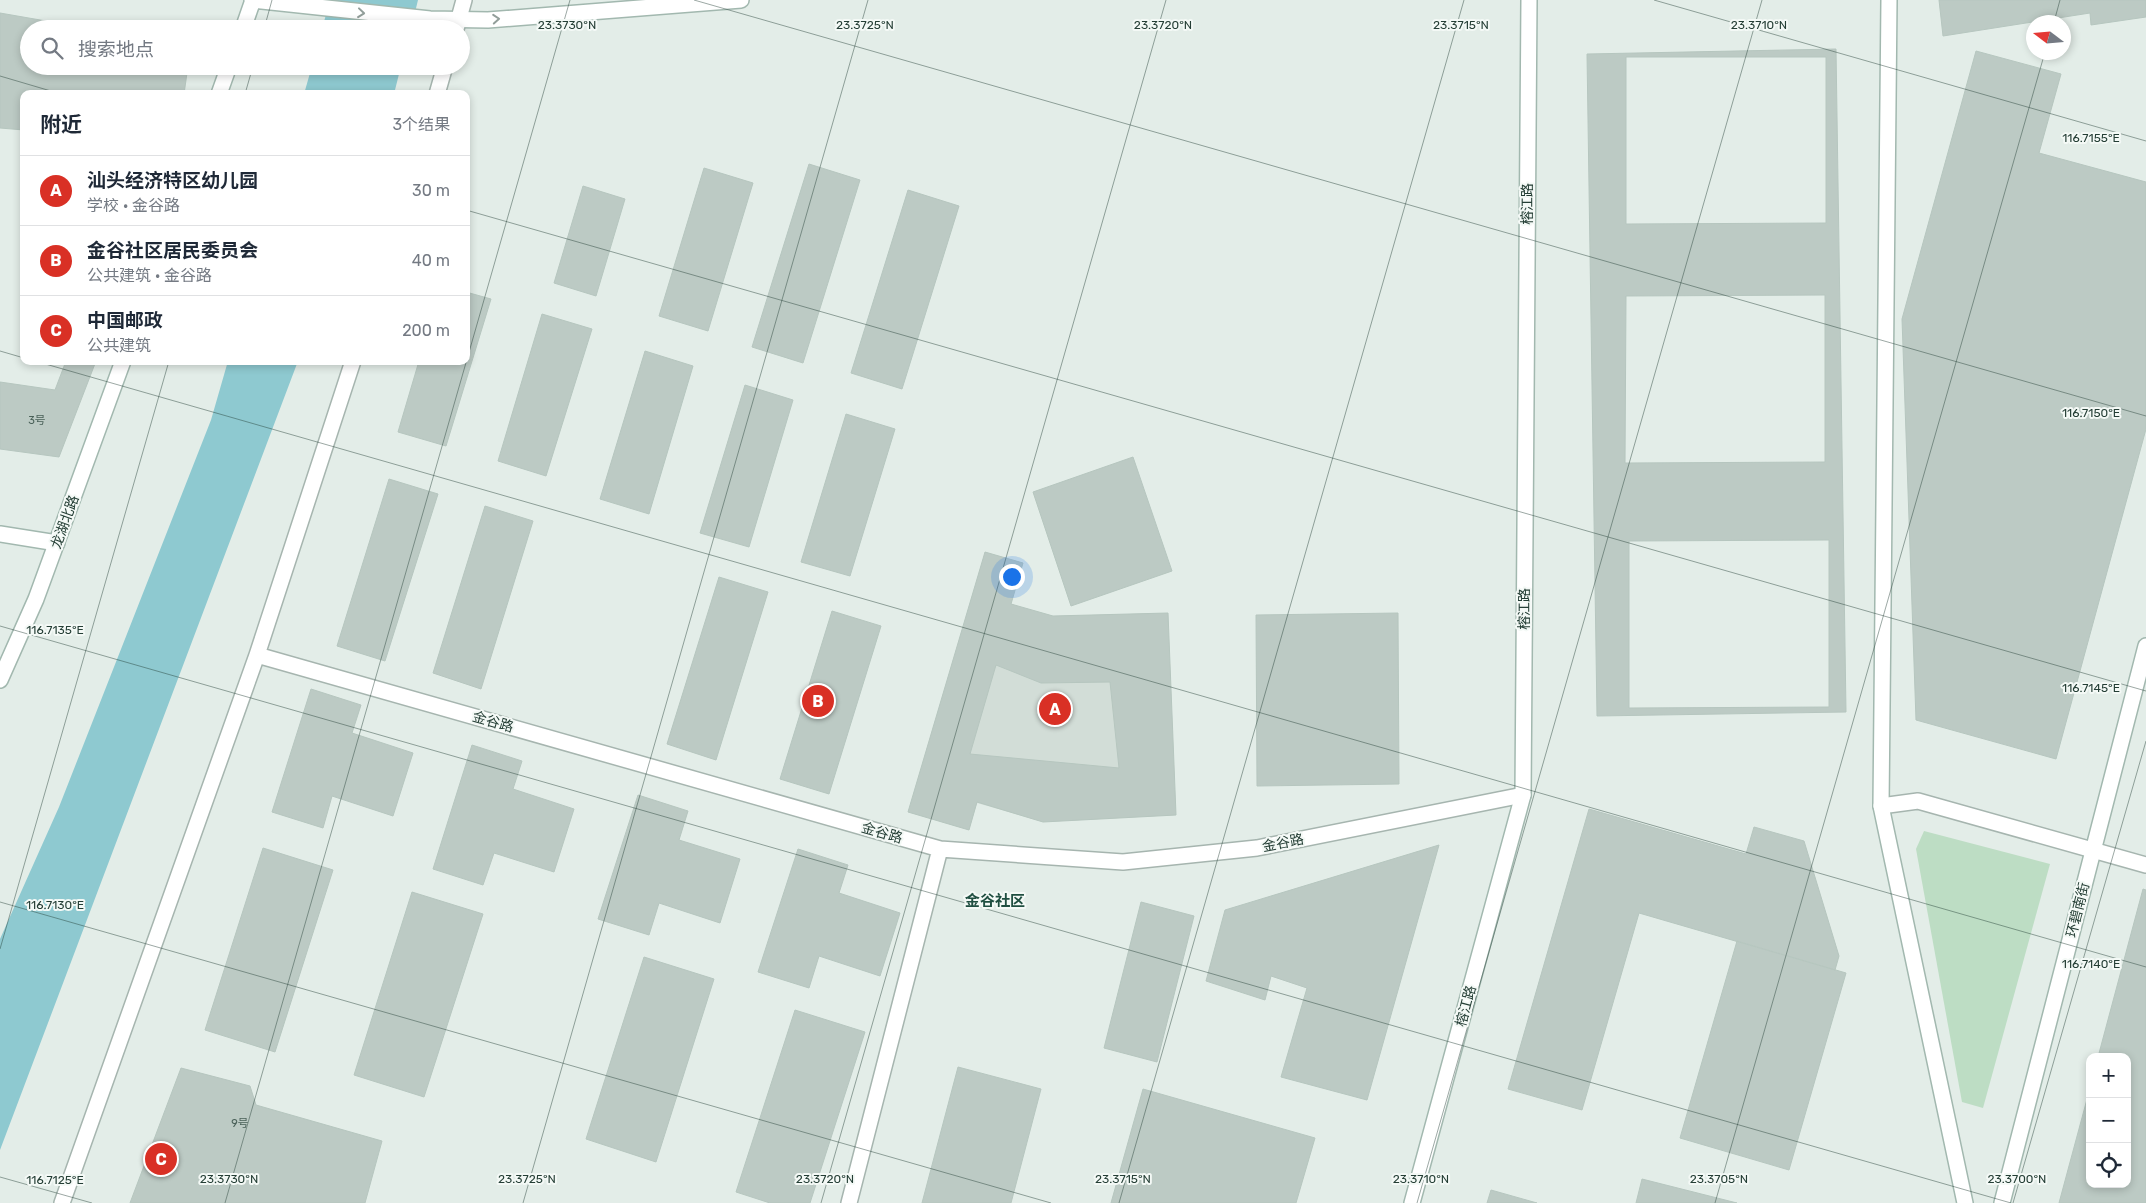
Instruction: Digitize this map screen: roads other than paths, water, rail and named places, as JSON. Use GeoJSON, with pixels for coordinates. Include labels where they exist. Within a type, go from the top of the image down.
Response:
{"type":"FeatureCollection","features":[{"type":"Feature","properties":{"kind":"street"},"geometry":{"type":"LineString","coordinates":[[246,20],[253,0],[430,20]]}},
{"type":"Feature","properties":{"kind":"street"},"geometry":{"type":"LineString","coordinates":[[459,20],[464,0]]}},
{"type":"Feature","properties":{"kind":"street"},"geometry":{"type":"LineString","coordinates":[[470,22],[741,0]]}},
{"type":"Feature","properties":{"kind":"street","name":"榕江路"},"geometry":{"type":"LineString","coordinates":[[1412,1203],[1523,795],[1529,0]]}},
{"type":"Feature","properties":{"kind":"street"},"geometry":{"type":"LineString","coordinates":[[1889,0],[1880,806],[1965,1203]]}},
{"type":"Feature","properties":{"kind":"street"},"geometry":{"type":"LineString","coordinates":[[220,90],[226,75]]}},
{"type":"Feature","properties":{"kind":"street"},"geometry":{"type":"LineString","coordinates":[[438,90],[442,75]]}},
{"type":"Feature","properties":{"kind":"street","name":"龙湖北路"},"geometry":{"type":"LineString","coordinates":[[0,680],[36,599],[122,365]]}},
{"type":"Feature","properties":{"kind":"street"},"geometry":{"type":"LineString","coordinates":[[62,1203],[257,654],[352,365]]}},
{"type":"Feature","properties":{"kind":"street"},"geometry":{"type":"LineString","coordinates":[[0,534],[57,543]]}},
{"type":"Feature","properties":{"kind":"street","name":"环碧南街"},"geometry":{"type":"LineString","coordinates":[[2002,1203],[2146,646]]}},
{"type":"Feature","properties":{"kind":"street","name":"金谷路"},"geometry":{"type":"LineString","coordinates":[[257,654],[940,849],[1124,862],[1257,848],[1523,795]]}},
{"type":"Feature","properties":{"kind":"street"},"geometry":{"type":"LineString","coordinates":[[1880,806],[1918,802],[2146,865]]}},
{"type":"Feature","properties":{"kind":"street"},"geometry":{"type":"LineString","coordinates":[[849,1203],[940,849]]}},
{"type":"Feature","properties":{"kind":"water"},"geometry":{"type":"Polygon","coordinates":[[[330,0],[418,0],[413,20],[324,20],[330,0]]]}},
{"type":"Feature","properties":{"kind":"water"},"geometry":{"type":"Polygon","coordinates":[[[309,75],[399,75],[395,90],[305,90],[309,75]]]}},
{"type":"Feature","properties":{"kind":"water"},"geometry":{"type":"Polygon","coordinates":[[[227,365],[296,365],[0,1150],[0,939],[59,807],[211,420],[227,365]]]}},
{"type":"Feature","properties":{"kind":"place","name":"金谷社区居民委员会"},"geometry":{"type":"Point","coordinates":[818,701]}},
{"type":"Feature","properties":{"kind":"place","name":"汕头经济特区幼儿园"},"geometry":{"type":"Point","coordinates":[1055,709]}},
{"type":"Feature","properties":{"kind":"place","name":"中国邮政"},"geometry":{"type":"Point","coordinates":[161,1159]}},
{"type":"Feature","properties":{"kind":"district","name":"金谷社区"},"geometry":{"type":"Point","coordinates":[995,901]}}]}
